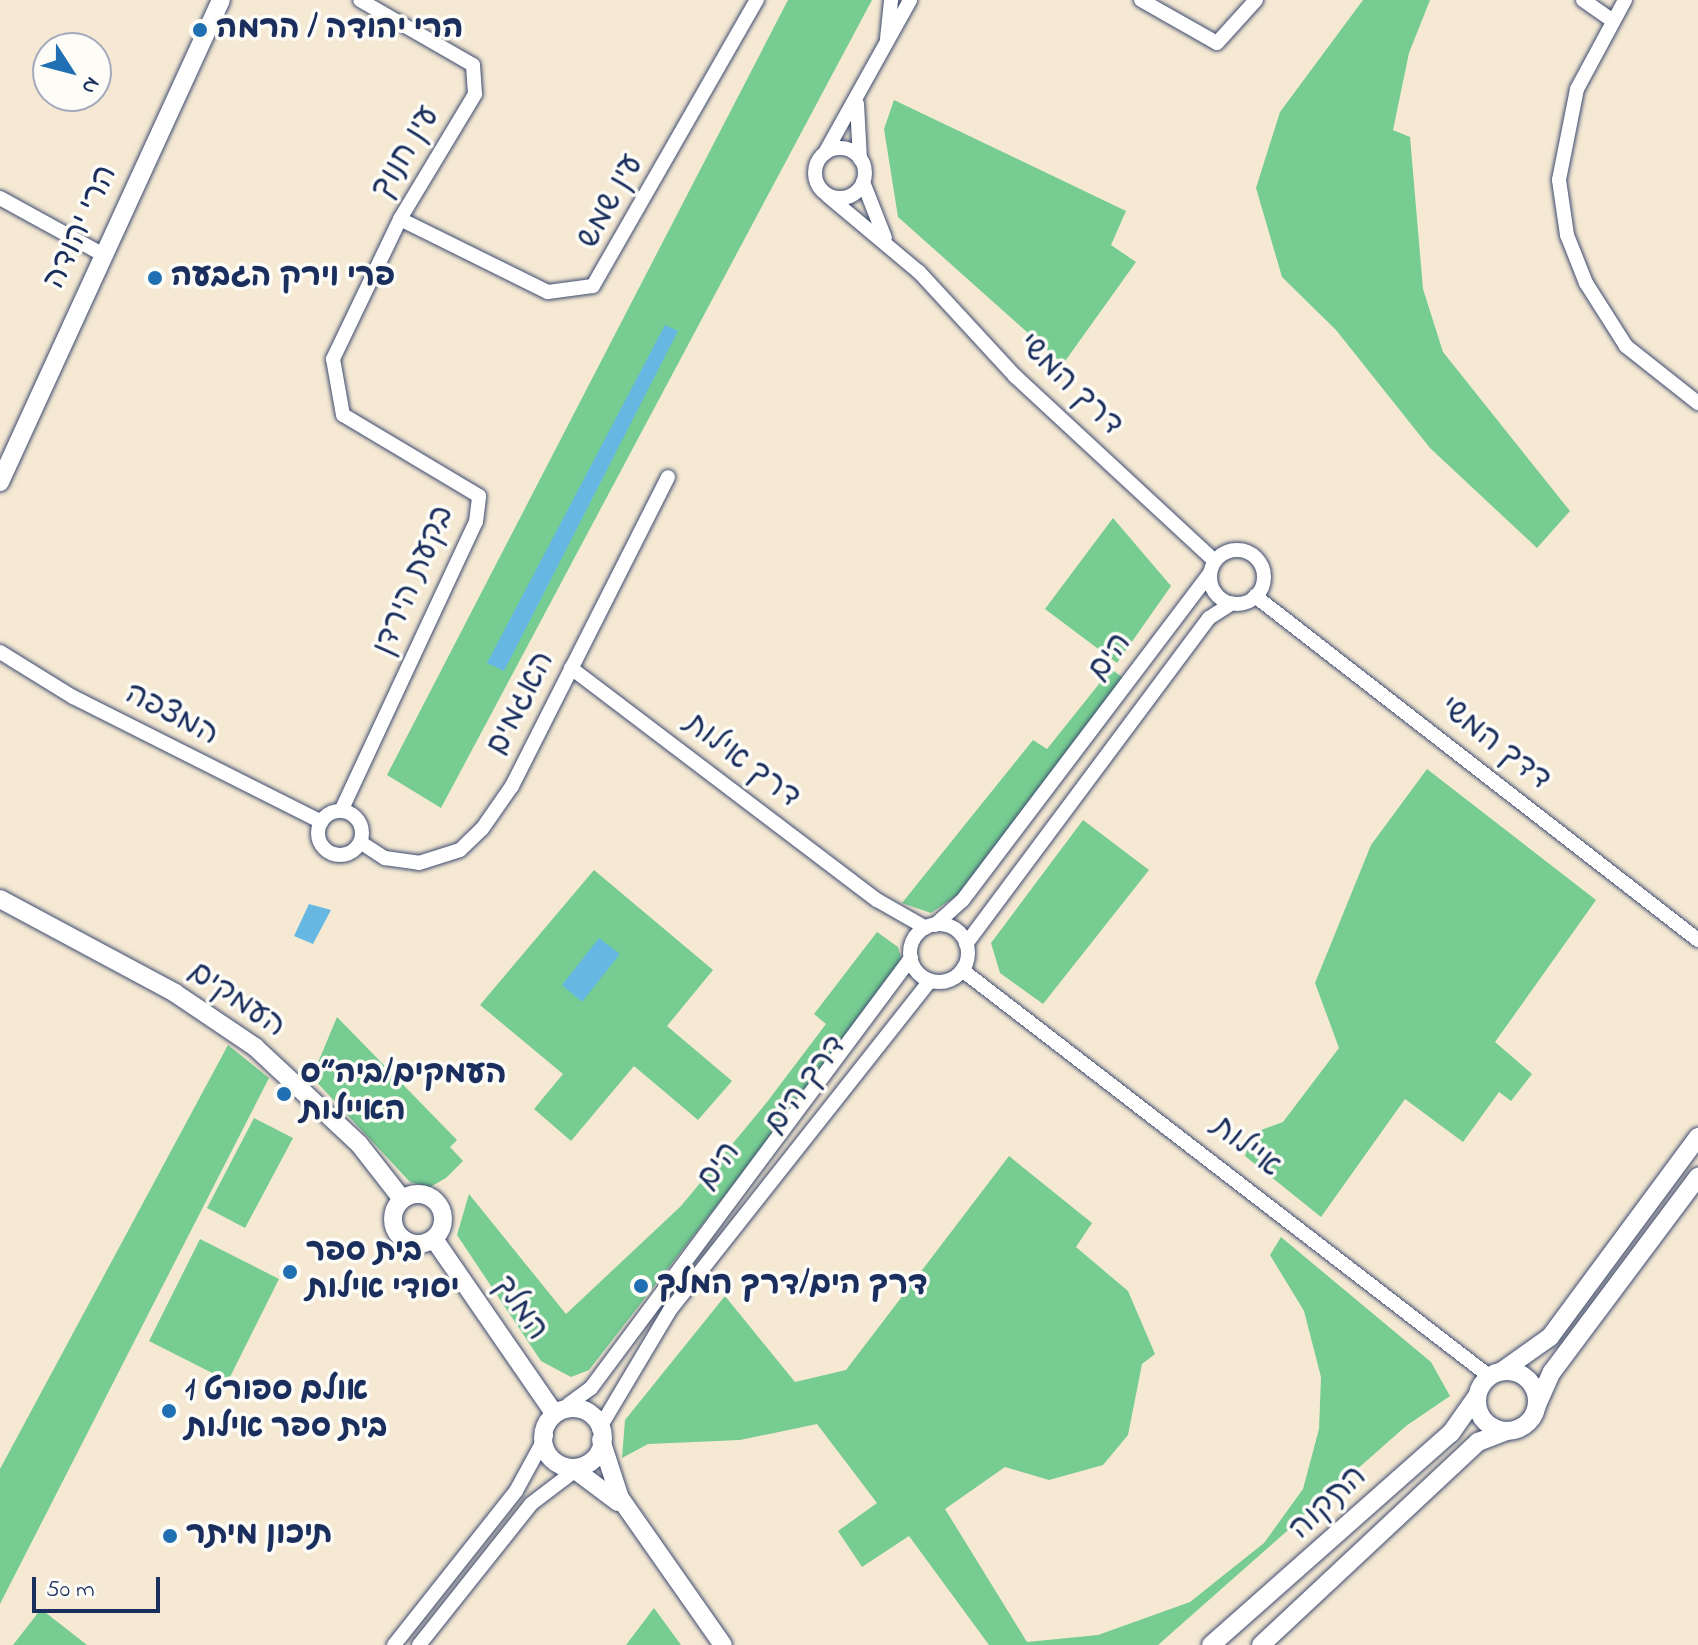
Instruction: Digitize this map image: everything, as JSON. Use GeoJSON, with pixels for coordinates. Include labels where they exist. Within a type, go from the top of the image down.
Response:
{"type":"FeatureCollection","features":[{"type":"Feature","properties":{"kind":"street","name":"הרי יהודה"},"geometry":{"type":"LineString","coordinates":[[0,482],[221,0]]}},
{"type":"Feature","properties":{"kind":"street","name":"עין חנוך"},"geometry":{"type":"LineString","coordinates":[[337,388],[333,359],[400,219],[475,94],[473,65],[360,0]]}},
{"type":"Feature","properties":{"kind":"street","name":"עין שמש"},"geometry":{"type":"LineString","coordinates":[[400,219],[548,292],[593,286],[757,0]]}},
{"type":"Feature","properties":{"kind":"street"},"geometry":{"type":"LineString","coordinates":[[887,40],[891,0]]}},
{"type":"Feature","properties":{"kind":"street"},"geometry":{"type":"LineString","coordinates":[[857,100],[863,182],[845,198],[828,196],[815,175],[910,0]]}},
{"type":"Feature","properties":{"kind":"street"},"geometry":{"type":"LineString","coordinates":[[1141,0],[1217,43],[1256,0]]}},
{"type":"Feature","properties":{"kind":"street"},"geometry":{"type":"LineString","coordinates":[[1583,0],[1612,20]]}},
{"type":"Feature","properties":{"kind":"street"},"geometry":{"type":"LineString","coordinates":[[1625,0],[1577,89],[1559,180],[1567,235],[1586,283],[1626,346],[1698,403]]}},
{"type":"Feature","properties":{"kind":"street"},"geometry":{"type":"LineString","coordinates":[[825,153],[840,148],[860,159]]}},
{"type":"Feature","properties":{"kind":"street","name":"דרך המשי"},"geometry":{"type":"LineString","coordinates":[[863,182],[889,246]]}},
{"type":"Feature","properties":{"kind":"street","name":"דרך המשי"},"geometry":{"type":"LineString","coordinates":[[828,196],[889,246],[1015,376],[1213,567]]}},
{"type":"Feature","properties":{"kind":"street"},"geometry":{"type":"LineString","coordinates":[[0,198],[102,254]]}},
{"type":"Feature","properties":{"kind":"street","name":"בקעת הירדן"},"geometry":{"type":"LineString","coordinates":[[337,388],[343,415],[479,496],[476,522],[341,811]]}},
{"type":"Feature","properties":{"kind":"street","name":"האגמים"},"geometry":{"type":"LineString","coordinates":[[360,842],[385,858],[419,863],[460,850],[512,786],[668,477]]}},
{"type":"Feature","properties":{"kind":"street"},"geometry":{"type":"LineString","coordinates":[[1237,550],[1256,558],[1263,577],[1255,596],[1232,603],[1215,592],[1213,567],[1237,550]]}},
{"type":"Feature","properties":{"kind":"street","name":"הים"},"geometry":{"type":"LineString","coordinates":[[930,926],[962,901],[1213,567]]}},
{"type":"Feature","properties":{"kind":"street","name":"דדך המשי"},"geometry":{"type":"LineString","coordinates":[[1255,596],[1698,940]]}},
{"type":"Feature","properties":{"kind":"street","name":"הים"},"geometry":{"type":"LineString","coordinates":[[966,944],[1209,618],[1232,603]]}},
{"type":"Feature","properties":{"kind":"street","name":"המצפה"},"geometry":{"type":"LineString","coordinates":[[0,652],[73,697],[321,822]]}},
{"type":"Feature","properties":{"kind":"street","name":"דרך אילות"},"geometry":{"type":"LineString","coordinates":[[571,668],[877,900]]}},
{"type":"Feature","properties":{"kind":"street"},"geometry":{"type":"LineString","coordinates":[[341,811],[359,823],[360,842],[347,854],[328,852],[318,838],[321,822],[341,811]]}},
{"type":"Feature","properties":{"kind":"street","name":"העמקים"},"geometry":{"type":"LineString","coordinates":[[0,899],[175,993],[255,1047],[359,1144],[402,1199]]}},
{"type":"Feature","properties":{"kind":"street"},"geometry":{"type":"LineString","coordinates":[[877,900],[930,926],[952,927],[966,944],[962,970],[930,981],[910,956],[902,927],[877,900]]}},
{"type":"Feature","properties":{"kind":"street"},"geometry":{"type":"LineString","coordinates":[[910,956],[930,926]]}},
{"type":"Feature","properties":{"kind":"street","name":"הים"},"geometry":{"type":"LineString","coordinates":[[562,1409],[591,1388],[910,956]]}},
{"type":"Feature","properties":{"kind":"street","name":"איילות"},"geometry":{"type":"LineString","coordinates":[[962,970],[1496,1373]]}},
{"type":"Feature","properties":{"kind":"street","name":"דרך הים"},"geometry":{"type":"LineString","coordinates":[[600,1435],[670,1310],[930,981]]}},
{"type":"Feature","properties":{"kind":"street"},"geometry":{"type":"LineString","coordinates":[[1698,1137],[1550,1337],[1496,1373],[1477,1396],[1482,1418],[1507,1431],[1528,1422],[1552,1372],[1698,1177]]}},
{"type":"Feature","properties":{"kind":"street"},"geometry":{"type":"LineString","coordinates":[[422,1194],[439,1204],[443,1222],[434,1239],[415,1244],[397,1233],[393,1217],[402,1199],[422,1194]]}},
{"type":"Feature","properties":{"kind":"street","name":"המלך"},"geometry":{"type":"LineString","coordinates":[[434,1239],[562,1409]]}},
{"type":"Feature","properties":{"kind":"street"},"geometry":{"type":"LineString","coordinates":[[1496,1373],[1528,1379],[1537,1405]]}},
{"type":"Feature","properties":{"kind":"street","name":"התקוה"},"geometry":{"type":"LineString","coordinates":[[1211,1645],[1451,1433],[1477,1396]]}},
{"type":"Feature","properties":{"kind":"street"},"geometry":{"type":"LineString","coordinates":[[394,1645],[516,1491],[562,1409],[586,1409],[600,1435],[629,1513],[723,1645]]}},
{"type":"Feature","properties":{"kind":"street","name":"התקוה"},"geometry":{"type":"LineString","coordinates":[[1261,1645],[1478,1442],[1507,1431]]}},
{"type":"Feature","properties":{"kind":"street"},"geometry":{"type":"LineString","coordinates":[[419,1645],[531,1504],[575,1472],[593,1464],[600,1435]]}},
{"type":"Feature","properties":{"kind":"street"},"geometry":{"type":"LineString","coordinates":[[546,1436],[554,1461],[575,1472],[629,1513]]}},
{"type":"Feature","properties":{"kind":"green space"},"geometry":{"type":"Polygon","coordinates":[[[788,0],[872,0],[441,808],[387,775],[788,0]]]}},
{"type":"Feature","properties":{"kind":"green space"},"geometry":{"type":"Polygon","coordinates":[[[1363,0],[1430,0],[1409,53],[1393,130],[1410,137],[1423,289],[1443,352],[1570,511],[1537,548],[1430,448],[1336,330],[1282,277],[1256,188],[1280,112],[1363,0]]]}},
{"type":"Feature","properties":{"kind":"green space"},"geometry":{"type":"Polygon","coordinates":[[[894,100],[1126,211],[1111,245],[1136,262],[1063,364],[898,217],[884,129],[894,100]]]}},
{"type":"Feature","properties":{"kind":"green space"},"geometry":{"type":"Polygon","coordinates":[[[1113,518],[1171,586],[1117,663],[1045,609],[1113,518]]]}},
{"type":"Feature","properties":{"kind":"green space"},"geometry":{"type":"Polygon","coordinates":[[[1111,669],[1126,680],[963,891],[931,913],[902,903],[1033,740],[1047,749],[1111,669]]]}},
{"type":"Feature","properties":{"kind":"green space"},"geometry":{"type":"Polygon","coordinates":[[[1427,769],[1596,900],[1495,1042],[1532,1074],[1511,1101],[1499,1092],[1463,1142],[1405,1099],[1321,1217],[1245,1156],[1253,1133],[1283,1122],[1339,1048],[1315,983],[1371,845],[1427,769]]]}},
{"type":"Feature","properties":{"kind":"green space"},"geometry":{"type":"Polygon","coordinates":[[[1083,820],[1149,870],[1043,1004],[1000,973],[991,943],[1083,820]]]}},
{"type":"Feature","properties":{"kind":"green space"},"geometry":{"type":"Polygon","coordinates":[[[594,870],[713,970],[667,1026],[732,1081],[698,1120],[634,1066],[571,1141],[534,1109],[563,1074],[480,1005],[594,870]]]}},
{"type":"Feature","properties":{"kind":"green space"},"geometry":{"type":"Polygon","coordinates":[[[877,932],[898,947],[903,966],[589,1370],[571,1377],[541,1361],[457,1235],[469,1194],[566,1314],[681,1206],[767,1102],[826,1024],[814,1014],[877,932]]]}},
{"type":"Feature","properties":{"kind":"green space"},"geometry":{"type":"Polygon","coordinates":[[[337,1017],[457,1140],[450,1147],[463,1161],[446,1178],[430,1187],[410,1182],[312,1077],[337,1017]]]}},
{"type":"Feature","properties":{"kind":"green space"},"geometry":{"type":"Polygon","coordinates":[[[228,1045],[269,1078],[0,1604],[0,1469],[228,1045]]]}},
{"type":"Feature","properties":{"kind":"green space"},"geometry":{"type":"Polygon","coordinates":[[[254,1118],[293,1138],[245,1228],[207,1208],[254,1118]]]}},
{"type":"Feature","properties":{"kind":"green space"},"geometry":{"type":"Polygon","coordinates":[[[1009,1156],[1092,1223],[1076,1247],[1128,1291],[1155,1354],[1142,1364],[1128,1435],[1103,1465],[1049,1480],[1005,1467],[945,1509],[1027,1642],[1098,1635],[1190,1602],[1264,1543],[1303,1489],[1319,1429],[1321,1377],[1304,1311],[1270,1255],[1281,1237],[1431,1362],[1450,1396],[1406,1426],[1158,1645],[989,1645],[909,1536],[862,1567],[838,1531],[877,1503],[817,1424],[740,1440],[648,1444],[622,1458],[625,1420],[725,1296],[795,1382],[846,1370],[1009,1156]]]}},
{"type":"Feature","properties":{"kind":"green space"},"geometry":{"type":"Polygon","coordinates":[[[200,1239],[279,1279],[228,1381],[149,1341],[200,1239]]]}},
{"type":"Feature","properties":{"kind":"green space"},"geometry":{"type":"Polygon","coordinates":[[[654,1608],[681,1645],[626,1645],[654,1608]]]}},
{"type":"Feature","properties":{"kind":"green space"},"geometry":{"type":"Polygon","coordinates":[[[41,1609],[87,1645],[13,1645],[41,1609]]]}},
{"type":"Feature","properties":{"kind":"water"},"geometry":{"type":"Polygon","coordinates":[[[665,325],[678,331],[504,671],[487,663],[665,325]]]}},
{"type":"Feature","properties":{"kind":"water"},"geometry":{"type":"Polygon","coordinates":[[[309,904],[331,910],[313,944],[294,936],[309,904]]]}},
{"type":"Feature","properties":{"kind":"water"},"geometry":{"type":"Polygon","coordinates":[[[599,938],[620,954],[582,1002],[562,985],[599,938]]]}},
{"type":"Feature","properties":{"kind":"place","name":"הרי יהודה / הרמה"},"geometry":{"type":"Point","coordinates":[200,30]}},
{"type":"Feature","properties":{"kind":"place","name":"פרי וירק הגבעה"},"geometry":{"type":"Point","coordinates":[155,278]}},
{"type":"Feature","properties":{"kind":"place","name":"העמקים/ביה״ס האיילות"},"geometry":{"type":"Point","coordinates":[284,1094]}},
{"type":"Feature","properties":{"kind":"place","name":"בית ספר יסודי אילות"},"geometry":{"type":"Point","coordinates":[290,1272]}},
{"type":"Feature","properties":{"kind":"place","name":"דרך הים/דרך המלך"},"geometry":{"type":"Point","coordinates":[641,1286]}},
{"type":"Feature","properties":{"kind":"place","name":"אולם ספורט 1 בית ספר אילות"},"geometry":{"type":"Point","coordinates":[169,1411]}},
{"type":"Feature","properties":{"kind":"place","name":"תיכון מיתר"},"geometry":{"type":"Point","coordinates":[170,1536]}}]}
